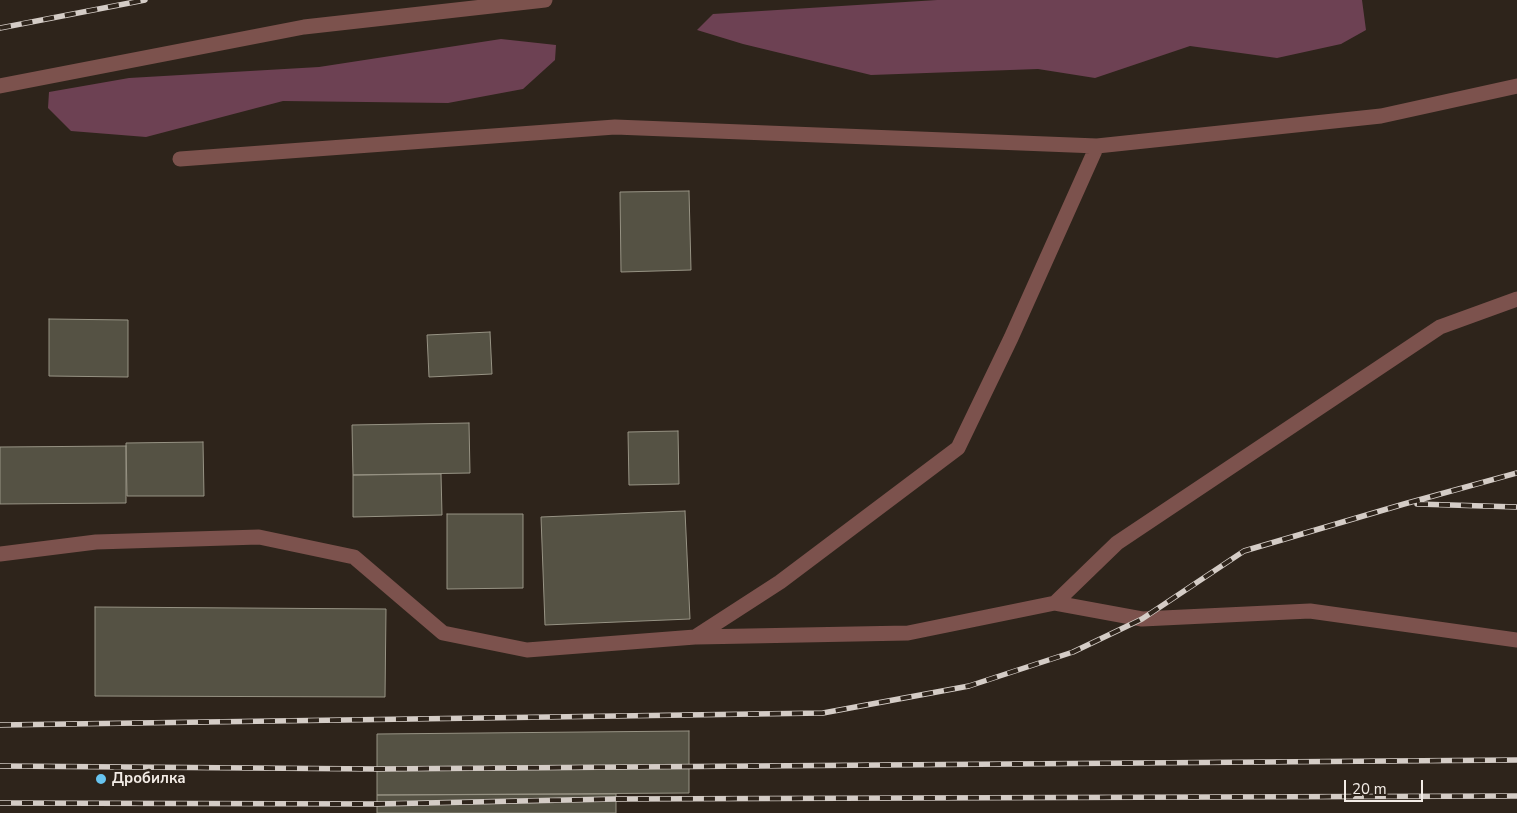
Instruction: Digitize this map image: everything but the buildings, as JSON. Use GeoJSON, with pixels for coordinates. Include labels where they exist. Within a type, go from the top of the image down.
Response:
{"type":"FeatureCollection","features":[{"type":"Feature","properties":{"kind":"lane"},"geometry":{"type":"LineString","coordinates":[[0,86],[304,27],[545,0]]}},
{"type":"Feature","properties":{"kind":"lane"},"geometry":{"type":"LineString","coordinates":[[180,159],[616,127],[1097,146],[1381,116],[1517,86]]}},
{"type":"Feature","properties":{"kind":"lane"},"geometry":{"type":"LineString","coordinates":[[695,637],[780,582],[958,448],[1011,338],[1097,146]]}},
{"type":"Feature","properties":{"kind":"lane"},"geometry":{"type":"LineString","coordinates":[[1055,603],[1117,544],[1440,327],[1517,299]]}},
{"type":"Feature","properties":{"kind":"lane"},"geometry":{"type":"LineString","coordinates":[[0,554],[96,542],[259,537],[354,557],[443,633],[527,650],[695,637],[908,632],[1055,603],[1142,619],[1310,611],[1517,640]]}},
{"type":"Feature","properties":{"kind":"shaded area"},"geometry":{"type":"Polygon","coordinates":[[[937,0],[1362,0],[1366,30],[1341,44],[1277,58],[1190,46],[1095,78],[1038,69],[871,75],[743,44],[697,30],[713,14],[937,0]]]}},
{"type":"Feature","properties":{"kind":"shaded area"},"geometry":{"type":"Polygon","coordinates":[[[501,39],[556,45],[555,60],[523,89],[448,103],[283,101],[146,137],[71,131],[48,108],[49,92],[129,78],[319,67],[501,39]]]}},
{"type":"Feature","properties":{"kind":"railway"},"geometry":{"type":"LineString","coordinates":[[0,28],[145,0]]}},
{"type":"Feature","properties":{"kind":"railway"},"geometry":{"type":"LineString","coordinates":[[0,725],[823,713],[969,686],[1073,652],[1142,619],[1244,551],[1517,473]]}},
{"type":"Feature","properties":{"kind":"railway"},"geometry":{"type":"LineString","coordinates":[[1417,504],[1517,507]]}},
{"type":"Feature","properties":{"kind":"railway"},"geometry":{"type":"LineString","coordinates":[[0,766],[377,769],[1517,760]]}},
{"type":"Feature","properties":{"kind":"railway"},"geometry":{"type":"LineString","coordinates":[[0,803],[377,804],[615,799],[1517,796]]}},
{"type":"Feature","properties":{"kind":"place","name":"Дробилка"},"geometry":{"type":"Point","coordinates":[101,779]}}]}
